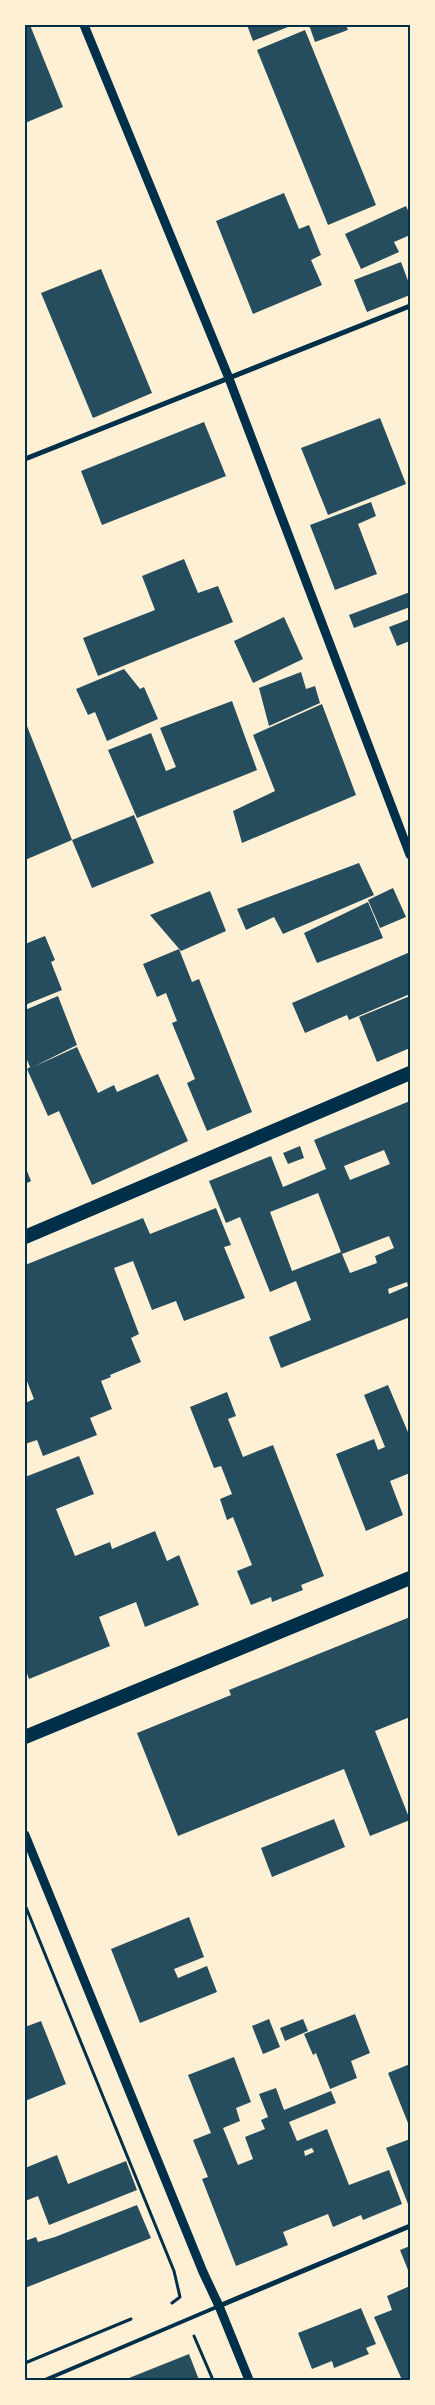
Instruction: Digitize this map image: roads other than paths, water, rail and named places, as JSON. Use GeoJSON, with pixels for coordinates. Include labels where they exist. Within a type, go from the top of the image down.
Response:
{"type":"FeatureCollection","features":[{"type":"Feature","properties":{"kind":"highway"},"geometry":{"type":"LineString","coordinates":[[25,1237],[410,1073]]}},
{"type":"Feature","properties":{"kind":"highway"},"geometry":{"type":"LineString","coordinates":[[25,1737],[410,1578]]}},
{"type":"Feature","properties":{"kind":"street"},"geometry":{"type":"LineString","coordinates":[[84,25],[228,376],[410,855]]}},
{"type":"Feature","properties":{"kind":"street"},"geometry":{"type":"LineString","coordinates":[[25,459],[228,376],[410,306]]}},
{"type":"Feature","properties":{"kind":"street"},"geometry":{"type":"LineString","coordinates":[[25,1835],[249,2380]]}},
{"type":"Feature","properties":{"kind":"street"},"geometry":{"type":"LineString","coordinates":[[220,2306],[410,2226]]}},
{"type":"Feature","properties":{"kind":"lane"},"geometry":{"type":"LineString","coordinates":[[45,2380],[220,2306]]}}]}
